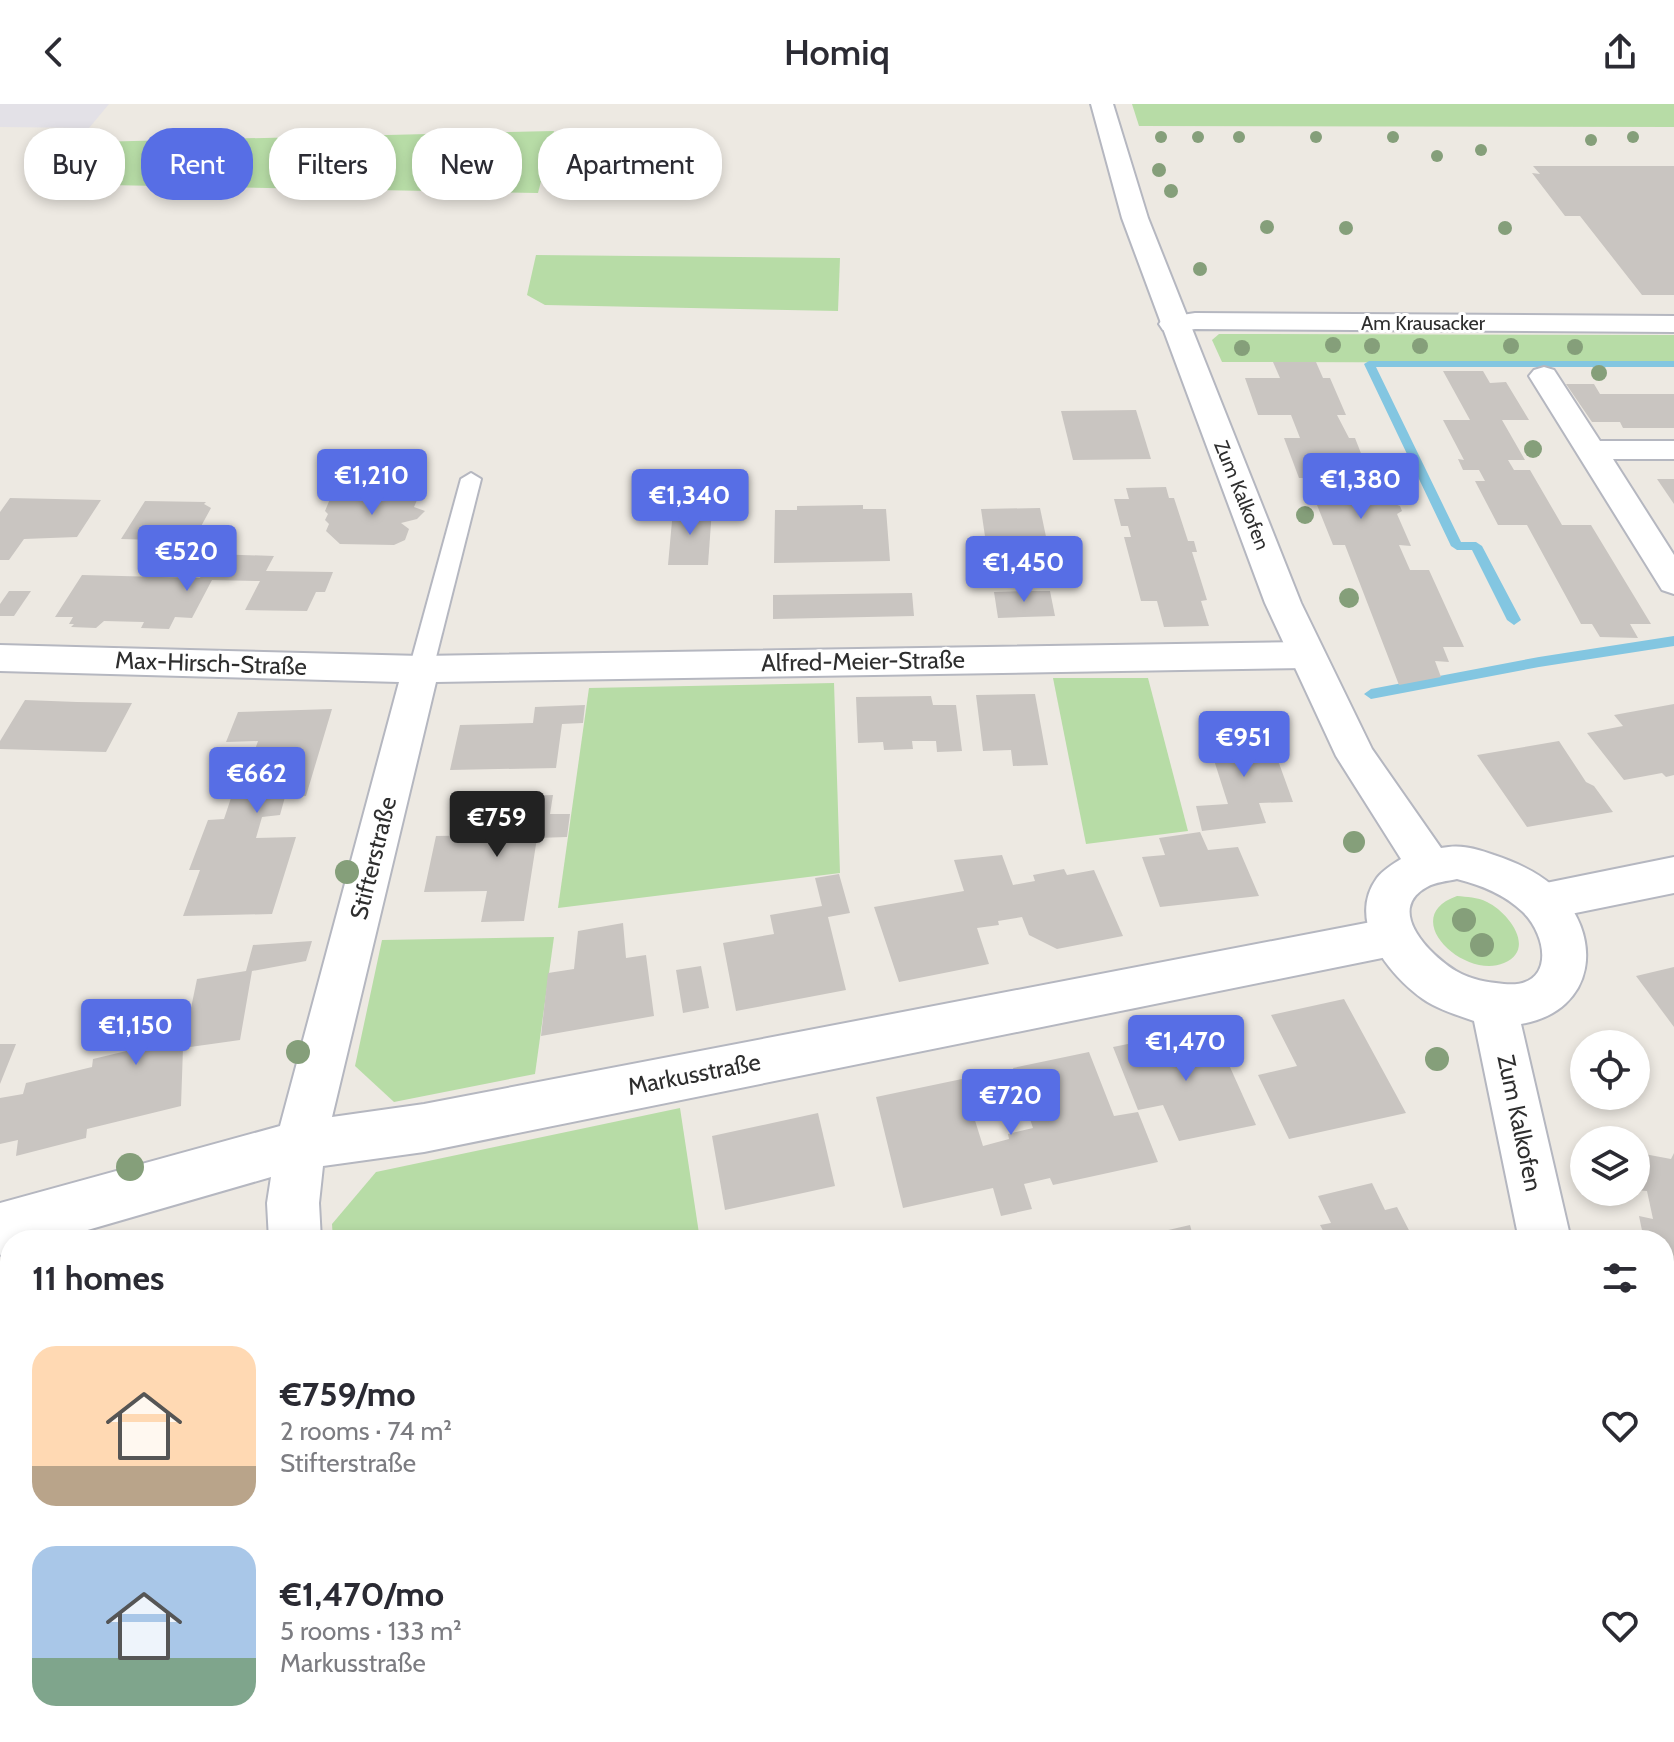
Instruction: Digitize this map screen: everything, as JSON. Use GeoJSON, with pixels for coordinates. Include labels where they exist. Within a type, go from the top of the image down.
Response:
{"type":"FeatureCollection","features":[{"type":"Feature","properties":{"kind":"street","name":"Zum Kalkofen"},"geometry":{"type":"LineString","coordinates":[[1102,104],[1135,218],[1173,324],[1306,655],[1356,756],[1428,864]]}},
{"type":"Feature","properties":{"kind":"street","name":"Am Krausacker"},"geometry":{"type":"LineString","coordinates":[[1173,324],[1195,321],[1674,324]]}},
{"type":"Feature","properties":{"kind":"street"},"geometry":{"type":"LineString","coordinates":[[1544,376],[1674,582]]}},
{"type":"Feature","properties":{"kind":"street"},"geometry":{"type":"LineString","coordinates":[[1589,450],[1674,450]]}},
{"type":"Feature","properties":{"kind":"street","name":"Alfred-Meier-Straße"},"geometry":{"type":"LineString","coordinates":[[421,669],[1306,655]]}},
{"type":"Feature","properties":{"kind":"street","name":"Max-Hirsch-Straße"},"geometry":{"type":"LineString","coordinates":[[0,658],[421,669]]}},
{"type":"Feature","properties":{"kind":"street","name":"Stifterstraße"},"geometry":{"type":"LineString","coordinates":[[294,1230],[293,1203],[300,1145],[421,669]]}},
{"type":"Feature","properties":{"kind":"street"},"geometry":{"type":"LineString","coordinates":[[1457,862],[1487,868],[1516,882],[1541,902],[1558,925],[1567,952],[1563,975],[1549,994],[1525,1005],[1494,1006],[1462,998],[1432,983],[1408,961],[1392,937],[1387,911],[1392,890],[1407,873],[1428,864],[1457,862]]}},
{"type":"Feature","properties":{"kind":"street"},"geometry":{"type":"LineString","coordinates":[[1541,902],[1674,875]]}},
{"type":"Feature","properties":{"kind":"street","name":"Markusstraße"},"geometry":{"type":"LineString","coordinates":[[0,1229],[300,1145],[424,1128],[1392,937]]}},
{"type":"Feature","properties":{"kind":"street","name":"Zum Kalkofen"},"geometry":{"type":"LineString","coordinates":[[1494,1006],[1543,1230]]}},
{"type":"Feature","properties":{"kind":"lane","name":"Stifterstraße"},"geometry":{"type":"LineString","coordinates":[[421,669],[471,479]]}},
{"type":"Feature","properties":{"kind":"shaded area"},"geometry":{"type":"Polygon","coordinates":[[[0,104],[109,104],[89,128],[0,127],[0,104]]]}},
{"type":"Feature","properties":{"kind":"green space"},"geometry":{"type":"Polygon","coordinates":[[[1132,104],[1674,104],[1674,127],[1139,126],[1132,104]]]}},
{"type":"Feature","properties":{"kind":"green space"},"geometry":{"type":"Polygon","coordinates":[[[538,131],[538,193],[522,193],[522,132],[538,131]]]}},
{"type":"Feature","properties":{"kind":"green space"},"geometry":{"type":"Polygon","coordinates":[[[412,134],[412,191],[396,190],[396,135],[412,134]]]}},
{"type":"Feature","properties":{"kind":"green space"},"geometry":{"type":"Polygon","coordinates":[[[253,138],[269,138],[269,188],[253,188],[253,138]]]}},
{"type":"Feature","properties":{"kind":"green space"},"geometry":{"type":"Polygon","coordinates":[[[125,141],[141,141],[141,186],[125,185],[125,141]]]}},
{"type":"Feature","properties":{"kind":"green space"},"geometry":{"type":"Polygon","coordinates":[[[536,255],[840,258],[838,311],[545,305],[527,295],[536,255]]]}},
{"type":"Feature","properties":{"kind":"green space"},"geometry":{"type":"Polygon","coordinates":[[[1219,334],[1674,335],[1674,363],[1222,362],[1212,340],[1219,334]]]}},
{"type":"Feature","properties":{"kind":"green space"},"geometry":{"type":"Polygon","coordinates":[[[1053,678],[1148,678],[1188,831],[1086,844],[1053,678]]]}},
{"type":"Feature","properties":{"kind":"green space"},"geometry":{"type":"Polygon","coordinates":[[[834,683],[840,873],[558,908],[589,688],[834,683]]]}},
{"type":"Feature","properties":{"kind":"green space"},"geometry":{"type":"Polygon","coordinates":[[[1457,896],[1483,900],[1503,914],[1519,940],[1514,957],[1488,966],[1471,963],[1443,944],[1435,931],[1433,918],[1440,906],[1457,896]]]}},
{"type":"Feature","properties":{"kind":"green space"},"geometry":{"type":"Polygon","coordinates":[[[554,937],[535,1074],[394,1102],[355,1066],[382,940],[554,937]]]}},
{"type":"Feature","properties":{"kind":"green space"},"geometry":{"type":"Polygon","coordinates":[[[680,1108],[698,1230],[332,1230],[332,1224],[376,1172],[680,1108]]]}},
{"type":"Feature","properties":{"kind":"building"},"geometry":{"type":"Polygon","coordinates":[[[1533,166],[1674,166],[1674,295],[1642,295],[1580,216],[1565,216],[1532,173],[1540,174],[1533,166]]]}},
{"type":"Feature","properties":{"kind":"building"},"geometry":{"type":"Polygon","coordinates":[[[1273,362],[1316,362],[1323,378],[1330,378],[1346,415],[1337,415],[1349,438],[1355,438],[1375,489],[1386,490],[1392,503],[1400,506],[1402,511],[1397,514],[1411,546],[1399,545],[1410,570],[1429,570],[1464,647],[1443,647],[1449,662],[1435,661],[1441,677],[1399,685],[1345,545],[1333,545],[1315,500],[1356,500],[1352,490],[1323,489],[1319,478],[1299,478],[1284,438],[1300,438],[1291,415],[1258,415],[1245,378],[1280,378],[1273,362]]]}},
{"type":"Feature","properties":{"kind":"building"},"geometry":{"type":"Polygon","coordinates":[[[1443,371],[1483,371],[1490,383],[1506,382],[1529,420],[1502,420],[1525,460],[1508,460],[1514,470],[1530,470],[1562,525],[1591,525],[1651,624],[1630,624],[1638,638],[1600,637],[1592,624],[1581,624],[1527,525],[1498,525],[1475,481],[1485,481],[1479,470],[1463,470],[1458,459],[1464,460],[1443,420],[1470,420],[1443,371]]]}},
{"type":"Feature","properties":{"kind":"building"},"geometry":{"type":"Polygon","coordinates":[[[1566,384],[1594,384],[1600,394],[1674,394],[1674,428],[1623,428],[1620,422],[1592,422],[1566,384]]]}},
{"type":"Feature","properties":{"kind":"building"},"geometry":{"type":"Polygon","coordinates":[[[1136,410],[1151,459],[1073,460],[1061,411],[1136,410]]]}},
{"type":"Feature","properties":{"kind":"building"},"geometry":{"type":"Polygon","coordinates":[[[1657,479],[1674,479],[1674,504],[1657,479]]]}},
{"type":"Feature","properties":{"kind":"building"},"geometry":{"type":"Polygon","coordinates":[[[1166,487],[1169,498],[1174,498],[1188,541],[1194,541],[1197,552],[1192,552],[1207,600],[1201,601],[1209,626],[1164,627],[1157,601],[1141,601],[1124,537],[1131,537],[1128,526],[1121,526],[1114,499],[1129,499],[1126,488],[1166,487]]]}},
{"type":"Feature","properties":{"kind":"building"},"geometry":{"type":"Polygon","coordinates":[[[361,491],[420,493],[414,507],[425,511],[417,519],[401,523],[409,529],[405,540],[394,545],[340,544],[326,531],[329,524],[325,520],[328,514],[325,511],[330,499],[361,491]]]}},
{"type":"Feature","properties":{"kind":"building"},"geometry":{"type":"Polygon","coordinates":[[[10,498],[101,500],[77,537],[24,539],[9,560],[0,560],[0,512],[10,498]]]}},
{"type":"Feature","properties":{"kind":"building"},"geometry":{"type":"Polygon","coordinates":[[[145,501],[206,502],[204,504],[211,508],[193,541],[121,539],[145,501]]]}},
{"type":"Feature","properties":{"kind":"building"},"geometry":{"type":"Polygon","coordinates":[[[863,505],[863,509],[886,509],[890,561],[774,563],[775,510],[797,510],[797,506],[863,505]]]}},
{"type":"Feature","properties":{"kind":"building"},"geometry":{"type":"Polygon","coordinates":[[[1040,508],[1049,551],[987,550],[981,509],[1040,508]]]}},
{"type":"Feature","properties":{"kind":"building"},"geometry":{"type":"Polygon","coordinates":[[[712,509],[708,565],[668,565],[673,510],[712,509]]]}},
{"type":"Feature","properties":{"kind":"building"},"geometry":{"type":"Polygon","coordinates":[[[213,554],[274,556],[266,571],[333,572],[325,592],[316,592],[307,611],[245,610],[260,581],[212,580],[192,618],[175,617],[169,629],[141,628],[144,622],[104,621],[96,628],[71,627],[74,624],[69,624],[73,617],[55,617],[82,575],[200,578],[213,554]]]}},
{"type":"Feature","properties":{"kind":"building"},"geometry":{"type":"Polygon","coordinates":[[[9,591],[31,591],[14,616],[0,616],[0,604],[9,591]]]}},
{"type":"Feature","properties":{"kind":"building"},"geometry":{"type":"Polygon","coordinates":[[[1050,591],[1055,616],[998,618],[994,592],[1050,591]]]}},
{"type":"Feature","properties":{"kind":"building"},"geometry":{"type":"Polygon","coordinates":[[[912,593],[914,616],[773,619],[773,595],[912,593]]]}},
{"type":"Feature","properties":{"kind":"building"},"geometry":{"type":"Polygon","coordinates":[[[1035,694],[1048,765],[1013,766],[1011,750],[983,751],[976,695],[1035,694]]]}},
{"type":"Feature","properties":{"kind":"building"},"geometry":{"type":"Polygon","coordinates":[[[931,696],[933,705],[956,705],[962,751],[937,752],[936,741],[912,741],[913,749],[884,750],[883,742],[858,743],[856,697],[931,696]]]}},
{"type":"Feature","properties":{"kind":"building"},"geometry":{"type":"Polygon","coordinates":[[[25,700],[132,703],[106,752],[0,749],[0,741],[25,700]]]}},
{"type":"Feature","properties":{"kind":"building"},"geometry":{"type":"Polygon","coordinates":[[[1674,704],[1674,775],[1666,777],[1662,773],[1624,780],[1587,733],[1623,726],[1614,715],[1674,704]]]}},
{"type":"Feature","properties":{"kind":"building"},"geometry":{"type":"Polygon","coordinates":[[[585,705],[583,723],[562,724],[556,768],[450,770],[460,725],[533,723],[535,707],[585,705]]]}},
{"type":"Feature","properties":{"kind":"building"},"geometry":{"type":"Polygon","coordinates":[[[332,709],[306,796],[285,797],[280,815],[262,817],[256,838],[296,837],[272,914],[183,916],[200,870],[189,870],[208,820],[224,819],[231,798],[238,798],[258,741],[226,742],[238,712],[332,709]]]}},
{"type":"Feature","properties":{"kind":"building"},"geometry":{"type":"Polygon","coordinates":[[[1267,730],[1293,802],[1259,803],[1266,823],[1202,831],[1196,806],[1228,804],[1205,732],[1267,730]]]}},
{"type":"Feature","properties":{"kind":"building"},"geometry":{"type":"Polygon","coordinates":[[[1559,741],[1586,782],[1594,786],[1613,812],[1527,827],[1477,755],[1559,741]]]}},
{"type":"Feature","properties":{"kind":"building"},"geometry":{"type":"Polygon","coordinates":[[[553,795],[550,814],[570,814],[567,837],[537,838],[524,921],[481,922],[487,891],[424,892],[436,836],[498,835],[502,815],[515,815],[518,796],[553,795]]]}},
{"type":"Feature","properties":{"kind":"building"},"geometry":{"type":"Polygon","coordinates":[[[1200,832],[1208,850],[1238,847],[1259,896],[1160,907],[1142,857],[1165,855],[1159,838],[1200,832]]]}},
{"type":"Feature","properties":{"kind":"building"},"geometry":{"type":"Polygon","coordinates":[[[1002,855],[1013,885],[1035,881],[1033,875],[1064,869],[1067,875],[1094,870],[1123,936],[1057,949],[1029,935],[1022,917],[998,921],[999,925],[977,928],[989,964],[899,982],[874,907],[964,891],[954,860],[1002,855]]]}},
{"type":"Feature","properties":{"kind":"building"},"geometry":{"type":"Polygon","coordinates":[[[839,874],[850,913],[828,917],[846,990],[736,1011],[723,943],[774,934],[770,915],[822,906],[815,878],[839,874]]]}},
{"type":"Feature","properties":{"kind":"building"},"geometry":{"type":"Polygon","coordinates":[[[623,923],[626,958],[646,955],[654,1016],[541,1036],[548,973],[574,969],[578,931],[623,923]]]}},
{"type":"Feature","properties":{"kind":"building"},"geometry":{"type":"Polygon","coordinates":[[[312,941],[306,961],[252,971],[240,1040],[183,1048],[181,1106],[87,1129],[86,1138],[16,1156],[18,1140],[0,1144],[0,1098],[23,1094],[26,1083],[92,1067],[93,1059],[185,1037],[197,979],[246,971],[253,945],[312,941]]]}},
{"type":"Feature","properties":{"kind":"building"},"geometry":{"type":"Polygon","coordinates":[[[701,966],[709,1008],[683,1013],[676,970],[701,966]]]}},
{"type":"Feature","properties":{"kind":"building"},"geometry":{"type":"Polygon","coordinates":[[[1674,967],[1674,1027],[1636,976],[1674,967]]]}},
{"type":"Feature","properties":{"kind":"building"},"geometry":{"type":"Polygon","coordinates":[[[1344,999],[1406,1113],[1289,1139],[1258,1075],[1297,1066],[1271,1015],[1344,999]]]}},
{"type":"Feature","properties":{"kind":"building"},"geometry":{"type":"Polygon","coordinates":[[[1212,1027],[1256,1125],[1179,1141],[1163,1105],[1138,1110],[1113,1047],[1212,1027]]]}},
{"type":"Feature","properties":{"kind":"building"},"geometry":{"type":"Polygon","coordinates":[[[0,1044],[16,1044],[0,1084],[0,1044]]]}},
{"type":"Feature","properties":{"kind":"building"},"geometry":{"type":"Polygon","coordinates":[[[1089,1052],[1114,1116],[1138,1112],[1158,1162],[1053,1185],[1050,1178],[1024,1184],[1032,1209],[1001,1216],[993,1188],[903,1208],[876,1097],[962,1079],[983,1146],[1009,1139],[1008,1134],[1033,1128],[1013,1068],[1089,1052]]]}},
{"type":"Feature","properties":{"kind":"building"},"geometry":{"type":"Polygon","coordinates":[[[818,1113],[835,1186],[725,1210],[712,1136],[818,1113]]]}},
{"type":"Feature","properties":{"kind":"building"},"geometry":{"type":"Polygon","coordinates":[[[1674,1153],[1674,1230],[1642,1230],[1639,1216],[1653,1219],[1650,1155],[1671,1159],[1674,1153]]]}},
{"type":"Feature","properties":{"kind":"building"},"geometry":{"type":"Polygon","coordinates":[[[1372,1183],[1385,1210],[1397,1207],[1409,1230],[1323,1230],[1320,1225],[1331,1223],[1318,1196],[1372,1183]]]}},
{"type":"Feature","properties":{"kind":"building"},"geometry":{"type":"Polygon","coordinates":[[[1190,1225],[1191,1230],[1168,1230],[1190,1225]]]}},
{"type":"Feature","properties":{"kind":"waterway"},"geometry":{"type":"LineString","coordinates":[[1514,620],[1476,546],[1457,546],[1369,364],[1674,364]]}},
{"type":"Feature","properties":{"kind":"waterway"},"geometry":{"type":"LineString","coordinates":[[1371,694],[1539,662],[1674,641]]}}]}
